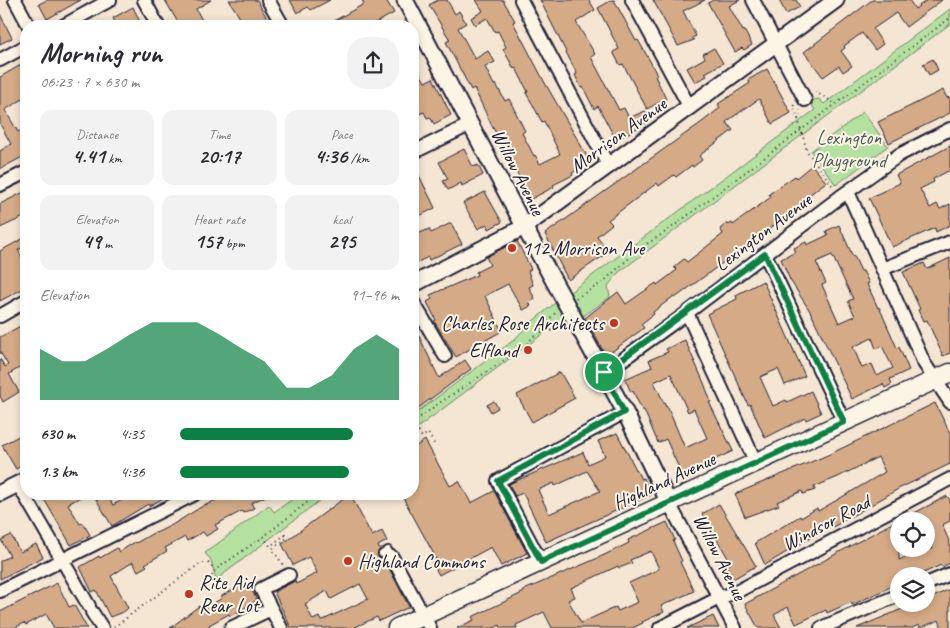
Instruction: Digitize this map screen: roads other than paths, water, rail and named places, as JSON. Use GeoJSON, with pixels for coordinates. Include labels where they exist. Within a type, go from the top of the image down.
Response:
{"type":"FeatureCollection","features":[{"type":"Feature","properties":{"kind":"main road","name":"Highland Avenue"},"geometry":{"type":"LineString","coordinates":[[397,628],[427,622],[541,562],[942,377]]}},
{"type":"Feature","properties":{"kind":"street"},"geometry":{"type":"LineString","coordinates":[[15,0],[26,20]]}},
{"type":"Feature","properties":{"kind":"street"},"geometry":{"type":"LineString","coordinates":[[74,20],[110,0]]}},
{"type":"Feature","properties":{"kind":"street"},"geometry":{"type":"LineString","coordinates":[[144,0],[155,20]]}},
{"type":"Feature","properties":{"kind":"street"},"geometry":{"type":"LineString","coordinates":[[268,0],[280,20]]}},
{"type":"Feature","properties":{"kind":"street","name":"Willow Avenue"},"geometry":{"type":"LineString","coordinates":[[406,0],[413,20]]}},
{"type":"Feature","properties":{"kind":"street"},"geometry":{"type":"LineString","coordinates":[[521,0],[609,167]]}},
{"type":"Feature","properties":{"kind":"street"},"geometry":{"type":"LineString","coordinates":[[632,0],[690,108]]}},
{"type":"Feature","properties":{"kind":"street"},"geometry":{"type":"LineString","coordinates":[[753,0],[807,98]]}},
{"type":"Feature","properties":{"kind":"street","name":"Morrison Avenue"},"geometry":{"type":"LineString","coordinates":[[419,281],[524,228],[836,0]]}},
{"type":"Feature","properties":{"kind":"street","name":"Willow Avenue"},"geometry":{"type":"LineString","coordinates":[[419,33],[471,124],[524,228],[604,372],[669,503],[735,628]]}},
{"type":"Feature","properties":{"kind":"street"},"geometry":{"type":"LineString","coordinates":[[0,60],[20,49]]}},
{"type":"Feature","properties":{"kind":"street"},"geometry":{"type":"LineString","coordinates":[[419,150],[471,124]]}},
{"type":"Feature","properties":{"kind":"street","name":"Lexington Avenue"},"geometry":{"type":"LineString","coordinates":[[604,372],[687,313],[899,155],[950,129]]}},
{"type":"Feature","properties":{"kind":"street"},"geometry":{"type":"LineString","coordinates":[[0,185],[20,175]]}},
{"type":"Feature","properties":{"kind":"street"},"geometry":{"type":"LineString","coordinates":[[848,192],[924,363],[942,377],[950,402]]}},
{"type":"Feature","properties":{"kind":"street"},"geometry":{"type":"LineString","coordinates":[[882,269],[950,242]]}},
{"type":"Feature","properties":{"kind":"street"},"geometry":{"type":"LineString","coordinates":[[765,254],[844,422]]}},
{"type":"Feature","properties":{"kind":"street"},"geometry":{"type":"LineString","coordinates":[[0,316],[20,305]]}},
{"type":"Feature","properties":{"kind":"street"},"geometry":{"type":"LineString","coordinates":[[419,312],[445,356]]}},
{"type":"Feature","properties":{"kind":"street"},"geometry":{"type":"LineString","coordinates":[[687,313],[756,462]]}},
{"type":"Feature","properties":{"kind":"street"},"geometry":{"type":"LineString","coordinates":[[541,562],[498,481],[624,412]]}},
{"type":"Feature","properties":{"kind":"street","name":"Windsor Road"},"geometry":{"type":"LineString","coordinates":[[660,628],[738,590],[950,479]]}},
{"type":"Feature","properties":{"kind":"street"},"geometry":{"type":"LineString","coordinates":[[0,494],[20,483]]}},
{"type":"Feature","properties":{"kind":"street"},"geometry":{"type":"LineString","coordinates":[[31,500],[62,560],[102,628]]}},
{"type":"Feature","properties":{"kind":"street"},"geometry":{"type":"LineString","coordinates":[[0,591],[183,500]]}},
{"type":"Feature","properties":{"kind":"street"},"geometry":{"type":"LineString","coordinates":[[387,555],[427,622]]}},
{"type":"Feature","properties":{"kind":"street"},"geometry":{"type":"LineString","coordinates":[[281,628],[262,589],[289,574]]}},
{"type":"Feature","properties":{"kind":"street"},"geometry":{"type":"LineString","coordinates":[[935,580],[950,574]]}},
{"type":"Feature","properties":{"kind":"street"},"geometry":{"type":"LineString","coordinates":[[821,628],[890,599]]}},
{"type":"Feature","properties":{"kind":"street"},"geometry":{"type":"LineString","coordinates":[[232,628],[271,609]]}},
{"type":"Feature","properties":{"kind":"place","name":"112 Morrison Ave"},"geometry":{"type":"Point","coordinates":[512,248]}},
{"type":"Feature","properties":{"kind":"place","name":"Charles Rose Architects"},"geometry":{"type":"Point","coordinates":[614,323]}},
{"type":"Feature","properties":{"kind":"place","name":"Elfland"},"geometry":{"type":"Point","coordinates":[528,350]}},
{"type":"Feature","properties":{"kind":"place","name":"Highland Commons"},"geometry":{"type":"Point","coordinates":[348,561]}},
{"type":"Feature","properties":{"kind":"place","name":"Rite Aid Rear Lot"},"geometry":{"type":"Point","coordinates":[189,594]}},
{"type":"Feature","properties":{"kind":"park label","name":"Lexington Playground"},"geometry":{"type":"Point","coordinates":[849,148]}}]}
